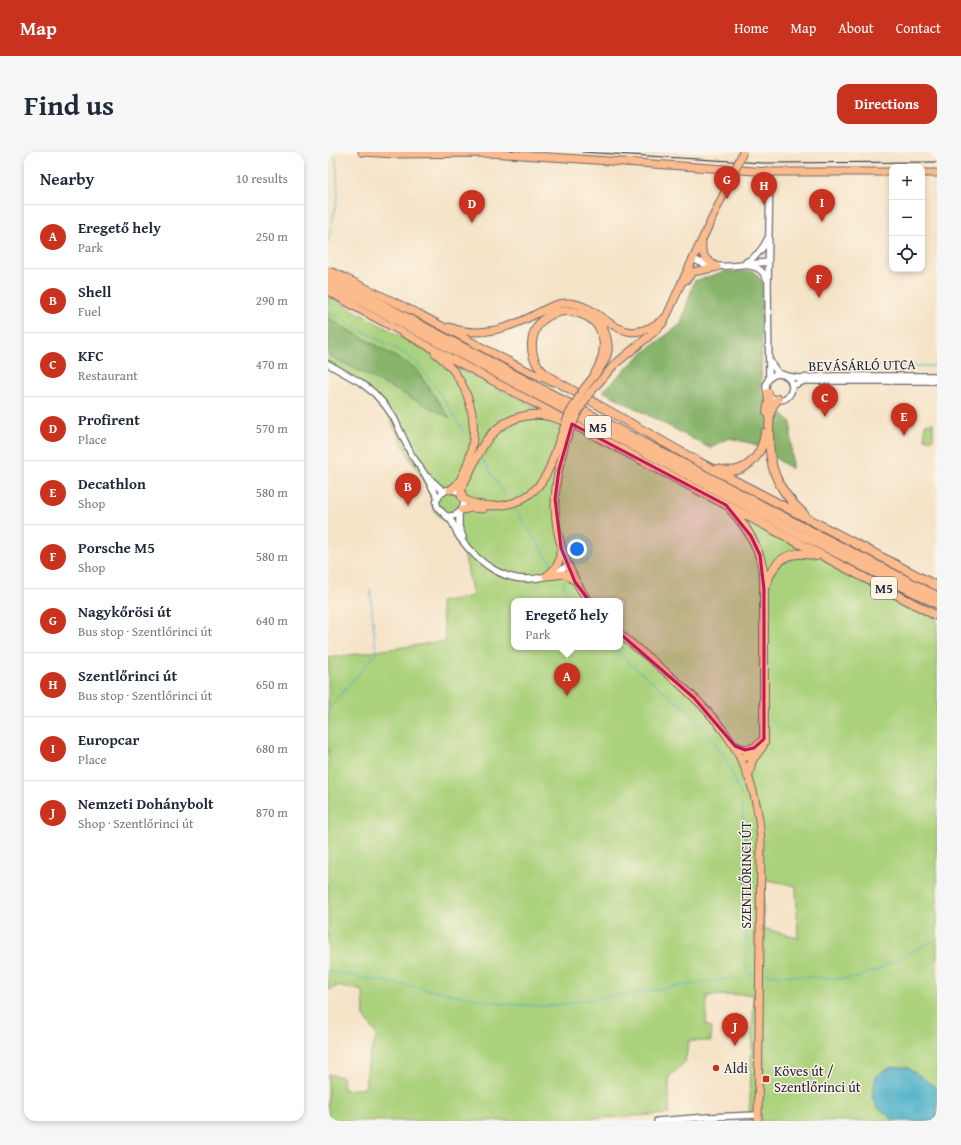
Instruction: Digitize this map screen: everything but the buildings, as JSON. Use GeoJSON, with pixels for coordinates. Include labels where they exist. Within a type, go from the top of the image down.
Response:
{"type":"FeatureCollection","features":[{"type":"Feature","properties":{"kind":"highway","name":"M5"},"geometry":{"type":"LineString","coordinates":[[328,276],[795,523],[937,596]]}},
{"type":"Feature","properties":{"kind":"highway","name":"M5"},"geometry":{"type":"LineString","coordinates":[[328,284],[792,530],[937,604]]}},
{"type":"Feature","properties":{"kind":"highway"},"geometry":{"type":"LineString","coordinates":[[573,391],[545,375],[539,369],[534,358],[532,345],[533,335],[536,328],[546,318],[559,312],[574,311],[588,317],[598,326],[603,337],[604,352],[602,362],[595,374]]}},
{"type":"Feature","properties":{"kind":"highway","name":"M5"},"geometry":{"type":"LineString","coordinates":[[573,391],[697,462],[937,586]]}},
{"type":"Feature","properties":{"kind":"highway"},"geometry":{"type":"LineString","coordinates":[[697,462],[729,471],[742,468],[754,459],[760,451],[764,441],[769,401],[768,393]]}},
{"type":"Feature","properties":{"kind":"highway"},"geometry":{"type":"LineString","coordinates":[[778,399],[772,407],[770,414],[769,450],[774,473],[793,504],[804,514],[825,528]]}},
{"type":"Feature","properties":{"kind":"highway"},"geometry":{"type":"LineString","coordinates":[[463,498],[461,491],[463,484],[483,447],[493,433],[505,423],[522,416],[540,415],[556,418],[575,425]]}},
{"type":"Feature","properties":{"kind":"highway","name":"M5"},"geometry":{"type":"LineString","coordinates":[[575,425],[937,616]]}},
{"type":"Feature","properties":{"kind":"highway"},"geometry":{"type":"LineString","coordinates":[[726,505],[746,527],[756,544],[763,570],[764,739],[762,747],[750,763],[748,776]]}},
{"type":"Feature","properties":{"kind":"highway"},"geometry":{"type":"LineString","coordinates":[[764,589],[768,577],[775,565],[787,556],[801,553],[831,560]]}},
{"type":"Feature","properties":{"kind":"highway"},"geometry":{"type":"LineString","coordinates":[[734,746],[741,750],[749,750],[756,747],[764,739]]}},
{"type":"Feature","properties":{"kind":"highway"},"geometry":{"type":"LineString","coordinates":[[741,759],[756,750],[764,739]]}},
{"type":"Feature","properties":{"kind":"highway"},"geometry":{"type":"LineString","coordinates":[[741,759],[754,757]]}},
{"type":"Feature","properties":{"kind":"main road"},"geometry":{"type":"LineString","coordinates":[[362,152],[394,154],[491,153],[770,172],[889,172]]}},
{"type":"Feature","properties":{"kind":"main road"},"geometry":{"type":"LineString","coordinates":[[586,392],[614,365],[654,332],[666,317],[743,152]]}},
{"type":"Feature","properties":{"kind":"main road"},"geometry":{"type":"LineString","coordinates":[[925,173],[937,173]]}},
{"type":"Feature","properties":{"kind":"main road"},"geometry":{"type":"LineString","coordinates":[[702,239],[702,254],[708,261],[717,267]]}},
{"type":"Feature","properties":{"kind":"main road"},"geometry":{"type":"LineString","coordinates":[[681,284],[693,272],[717,267]]}},
{"type":"Feature","properties":{"kind":"main road"},"geometry":{"type":"LineString","coordinates":[[328,271],[421,315],[452,328],[468,331],[489,332],[508,327],[558,304],[566,303],[581,306],[629,332],[641,331],[652,327],[666,317]]}},
{"type":"Feature","properties":{"kind":"main road"},"geometry":{"type":"LineString","coordinates":[[328,291],[413,338],[437,355],[455,373],[467,394],[471,406],[474,428],[470,453],[465,470],[458,482],[447,491]]}},
{"type":"Feature","properties":{"kind":"main road","name":"M5"},"geometry":{"type":"LineString","coordinates":[[421,315],[523,369],[573,391]]}},
{"type":"Feature","properties":{"kind":"main road"},"geometry":{"type":"LineString","coordinates":[[463,498],[474,503],[493,506],[507,505],[525,497],[536,488],[546,474],[595,374],[604,362],[608,353],[609,345],[605,329],[597,315]]}},
{"type":"Feature","properties":{"kind":"main road","name":"M5"},"geometry":{"type":"LineString","coordinates":[[413,338],[575,425]]}},
{"type":"Feature","properties":{"kind":"main road"},"geometry":{"type":"LineString","coordinates":[[562,442],[555,499],[556,522],[561,548],[568,566],[575,582],[586,598]]}},
{"type":"Feature","properties":{"kind":"main road"},"geometry":{"type":"LineString","coordinates":[[460,512],[471,508],[488,508],[493,506]]}},
{"type":"Feature","properties":{"kind":"main road"},"geometry":{"type":"LineString","coordinates":[[546,576],[558,565],[561,548]]}},
{"type":"Feature","properties":{"kind":"main road"},"geometry":{"type":"LineString","coordinates":[[546,576],[565,574],[575,582]]}},
{"type":"Feature","properties":{"kind":"main road","name":"SZENTLŐRINCI ÚT"},"geometry":{"type":"LineString","coordinates":[[623,637],[694,698],[718,723],[741,759],[757,805],[761,842],[758,1118]]}},
{"type":"Feature","properties":{"kind":"street"},"geometry":{"type":"LineString","coordinates":[[769,379],[774,375],[779,374],[787,376],[791,380],[792,386],[788,396],[783,399],[772,397],[768,393],[767,386],[769,379],[768,262],[770,172]]}},
{"type":"Feature","properties":{"kind":"street"},"geometry":{"type":"LineString","coordinates":[[741,264],[760,253],[769,236]]}},
{"type":"Feature","properties":{"kind":"street"},"geometry":{"type":"LineString","coordinates":[[693,259],[702,264],[717,267],[768,262]]}},
{"type":"Feature","properties":{"kind":"street"},"geometry":{"type":"LineString","coordinates":[[741,264],[756,266],[761,269],[768,284]]}},
{"type":"Feature","properties":{"kind":"street"},"geometry":{"type":"LineString","coordinates":[[768,357],[779,374]]}},
{"type":"Feature","properties":{"kind":"street"},"geometry":{"type":"LineString","coordinates":[[328,364],[360,382],[374,393],[385,405],[394,418],[411,454],[438,498],[437,505],[439,510],[447,516],[463,542],[487,567],[500,573],[522,578],[538,578],[568,566]]}},
{"type":"Feature","properties":{"kind":"street","name":"BEVÁSÁRLÓ UTCA"},"geometry":{"type":"LineString","coordinates":[[787,376],[798,378],[834,376],[937,376]]}},
{"type":"Feature","properties":{"kind":"street"},"geometry":{"type":"LineString","coordinates":[[792,386],[804,381],[937,381]]}},
{"type":"Feature","properties":{"kind":"street"},"geometry":{"type":"LineString","coordinates":[[424,473],[447,491]]}},
{"type":"Feature","properties":{"kind":"street"},"geometry":{"type":"LineString","coordinates":[[438,498],[447,491],[457,491],[463,498],[464,504],[460,512],[459,527],[463,542]]}},
{"type":"Feature","properties":{"kind":"street"},"geometry":{"type":"LineString","coordinates":[[447,516],[454,516],[460,512]]}},
{"type":"Feature","properties":{"kind":"street"},"geometry":{"type":"LineString","coordinates":[[657,1121],[708,1117],[758,1118]]}},
{"type":"Feature","properties":{"kind":"highlighted area"},"geometry":{"type":"Polygon","coordinates":[[[572,424],[726,505],[751,536],[760,555],[764,589],[764,739],[754,748],[745,750],[735,746],[694,698],[602,618],[575,582],[561,548],[555,499],[559,469],[572,424]]]}},
{"type":"Feature","properties":{"kind":"green space"},"geometry":{"type":"Polygon","coordinates":[[[753,271],[762,281],[761,393],[791,422],[792,469],[754,444],[729,438],[710,448],[603,391],[640,355],[681,324],[694,281],[724,272],[753,271]]]}},
{"type":"Feature","properties":{"kind":"green space"},"geometry":{"type":"Polygon","coordinates":[[[328,296],[438,358],[509,393],[937,619],[937,1121],[749,1121],[754,994],[707,996],[706,1025],[711,1027],[711,1041],[689,1041],[685,1062],[669,1077],[669,1114],[543,1121],[328,1121],[328,1074],[342,1077],[344,1090],[365,1088],[369,1057],[377,1035],[364,1016],[363,991],[337,986],[330,990],[328,989],[328,658],[446,641],[440,602],[473,596],[464,552],[455,539],[450,527],[435,512],[432,504],[432,498],[421,475],[410,459],[385,409],[363,388],[348,377],[328,367],[328,296]],[[764,880],[763,928],[798,938],[796,886],[764,880]]]}},
{"type":"Feature","properties":{"kind":"green space"},"geometry":{"type":"Polygon","coordinates":[[[328,318],[415,368],[450,418],[328,355],[328,318]]]}},
{"type":"Feature","properties":{"kind":"green space"},"geometry":{"type":"Polygon","coordinates":[[[933,423],[933,439],[925,439],[925,424],[933,423]]]}},
{"type":"Feature","properties":{"kind":"water"},"geometry":{"type":"Polygon","coordinates":[[[891,1067],[907,1067],[937,1089],[937,1121],[895,1121],[878,1108],[872,1097],[876,1076],[891,1067]]]}},
{"type":"Feature","properties":{"kind":"waterway"},"geometry":{"type":"LineString","coordinates":[[328,242],[338,195],[336,157]]}},
{"type":"Feature","properties":{"kind":"waterway"},"geometry":{"type":"LineString","coordinates":[[328,313],[411,358],[429,377],[465,434]]}},
{"type":"Feature","properties":{"kind":"waterway"},"geometry":{"type":"LineString","coordinates":[[843,366],[937,366]]}},
{"type":"Feature","properties":{"kind":"waterway"},"geometry":{"type":"LineString","coordinates":[[482,459],[505,495]]}},
{"type":"Feature","properties":{"kind":"waterway"},"geometry":{"type":"LineString","coordinates":[[516,511],[552,565]]}},
{"type":"Feature","properties":{"kind":"waterway"},"geometry":{"type":"LineString","coordinates":[[563,581],[567,595],[570,598]]}},
{"type":"Feature","properties":{"kind":"waterway"},"geometry":{"type":"LineString","coordinates":[[328,710],[376,653],[370,589]]}},
{"type":"Feature","properties":{"kind":"waterway"},"geometry":{"type":"LineString","coordinates":[[615,650],[679,704],[707,731],[725,758],[741,795]]}},
{"type":"Feature","properties":{"kind":"waterway"},"geometry":{"type":"LineString","coordinates":[[742,805],[745,839],[746,970],[750,974],[754,974]]}},
{"type":"Feature","properties":{"kind":"waterway"},"geometry":{"type":"LineString","coordinates":[[765,974],[841,979],[856,978],[877,970],[937,939]]}},
{"type":"Feature","properties":{"kind":"waterway"},"geometry":{"type":"LineString","coordinates":[[328,971],[504,1004],[548,1006],[734,978]]}},
{"type":"Feature","properties":{"kind":"railway"},"geometry":{"type":"LineString","coordinates":[[582,152],[763,163],[937,162]]}},
{"type":"Feature","properties":{"kind":"place","name":"Nagykőrösi út"},"geometry":{"type":"Point","coordinates":[727,199]}},
{"type":"Feature","properties":{"kind":"place","name":"Szentlőrinci út"},"geometry":{"type":"Point","coordinates":[764,205]}},
{"type":"Feature","properties":{"kind":"place","name":"Europcar"},"geometry":{"type":"Point","coordinates":[822,222]}},
{"type":"Feature","properties":{"kind":"place","name":"Profirent"},"geometry":{"type":"Point","coordinates":[472,223]}},
{"type":"Feature","properties":{"kind":"place","name":"Porsche M5"},"geometry":{"type":"Point","coordinates":[819,298]}},
{"type":"Feature","properties":{"kind":"place","name":"KFC"},"geometry":{"type":"Point","coordinates":[825,417]}},
{"type":"Feature","properties":{"kind":"place","name":"Decathlon"},"geometry":{"type":"Point","coordinates":[904,436]}},
{"type":"Feature","properties":{"kind":"place","name":"Shell"},"geometry":{"type":"Point","coordinates":[408,506]}},
{"type":"Feature","properties":{"kind":"place","name":"Eregető hely"},"geometry":{"type":"Point","coordinates":[567,696]}},
{"type":"Feature","properties":{"kind":"place","name":"Nemzeti Dohánybolt"},"geometry":{"type":"Point","coordinates":[735,1046]}},
{"type":"Feature","properties":{"kind":"place","name":"Aldi"},"geometry":{"type":"Point","coordinates":[716,1068]}},
{"type":"Feature","properties":{"kind":"place","name":"Köves út / Szentlőrinci út"},"geometry":{"type":"Point","coordinates":[766,1079]}}]}
